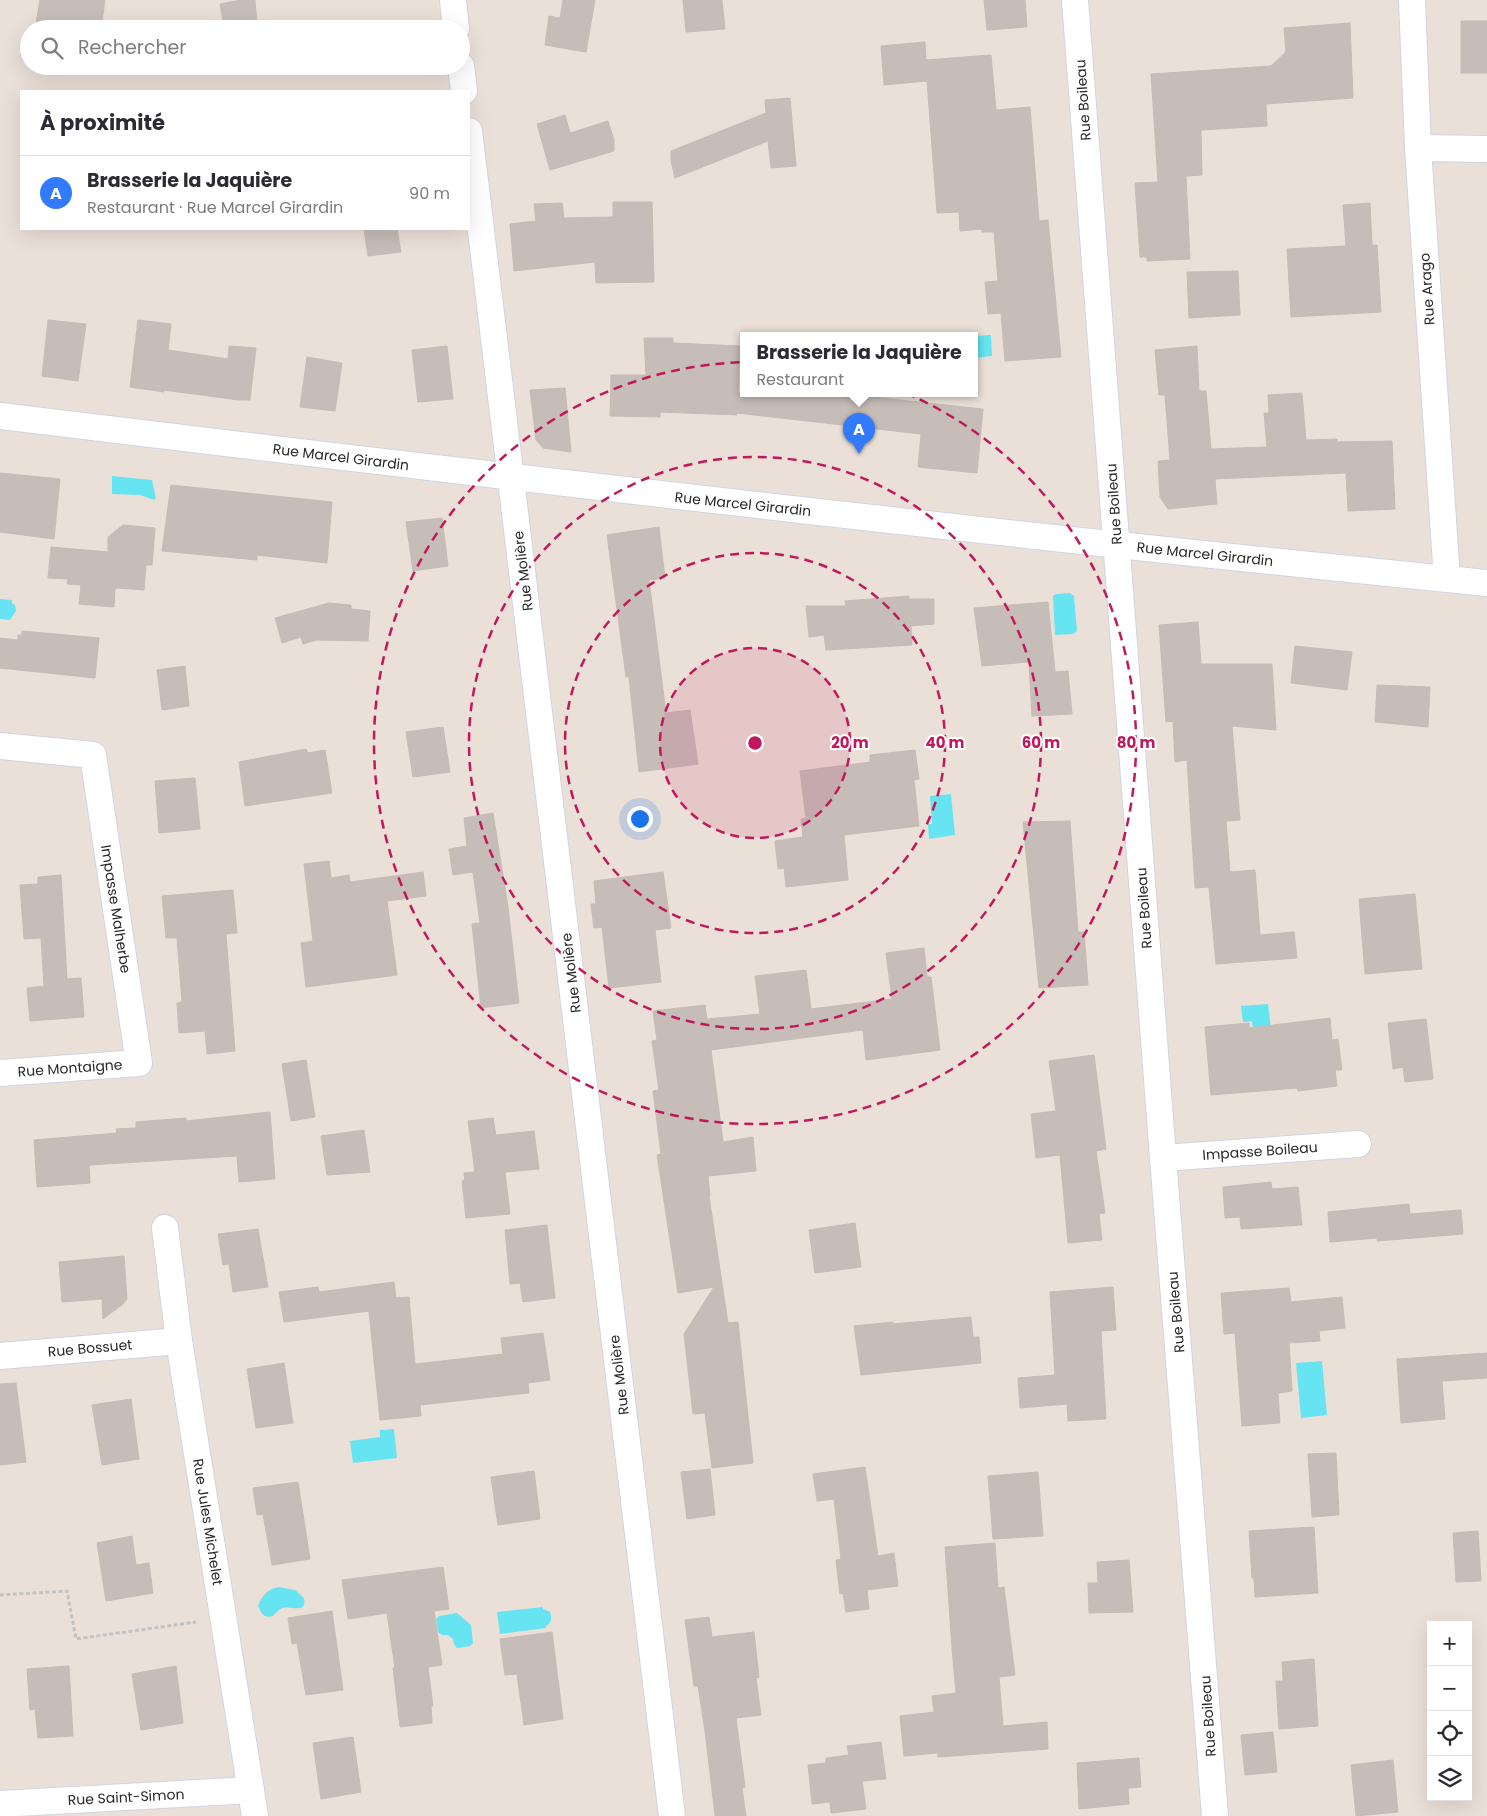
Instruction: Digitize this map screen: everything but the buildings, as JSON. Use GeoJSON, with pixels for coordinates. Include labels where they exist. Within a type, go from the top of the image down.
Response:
{"type":"FeatureCollection","features":[{"type":"Feature","properties":{"kind":"street"},"geometry":{"type":"LineString","coordinates":[[453,0],[455,20]]}},
{"type":"Feature","properties":{"kind":"street","name":"Rue Boileau"},"geometry":{"type":"LineString","coordinates":[[1075,0],[1215,1816]]}},
{"type":"Feature","properties":{"kind":"street","name":"Rue Arago"},"geometry":{"type":"LineString","coordinates":[[1412,0],[1418,148],[1446,579]]}},
{"type":"Feature","properties":{"kind":"street"},"geometry":{"type":"LineString","coordinates":[[462,75],[464,90]]}},
{"type":"Feature","properties":{"kind":"street"},"geometry":{"type":"LineString","coordinates":[[1418,148],[1487,149]]}},
{"type":"Feature","properties":{"kind":"street","name":"Rue Molière"},"geometry":{"type":"LineString","coordinates":[[470,149],[512,478],[672,1816]]}},
{"type":"Feature","properties":{"kind":"street","name":"Rue Marcel Girardin"},"geometry":{"type":"LineString","coordinates":[[0,416],[512,478],[1117,545],[1487,583]]}},
{"type":"Feature","properties":{"kind":"street","name":"Impasse Malherbe"},"geometry":{"type":"LineString","coordinates":[[0,746],[93,755],[139,1063]]}},
{"type":"Feature","properties":{"kind":"street","name":"Rue Montaigne"},"geometry":{"type":"LineString","coordinates":[[0,1073],[139,1063]]}},
{"type":"Feature","properties":{"kind":"street","name":"Impasse Boileau"},"geometry":{"type":"LineString","coordinates":[[1163,1158],[1358,1144]]}},
{"type":"Feature","properties":{"kind":"street","name":"Rue Jules Michelet"},"geometry":{"type":"LineString","coordinates":[[165,1228],[179,1341],[255,1816]]}},
{"type":"Feature","properties":{"kind":"street","name":"Rue Bossuet"},"geometry":{"type":"LineString","coordinates":[[0,1356],[179,1341]]}},
{"type":"Feature","properties":{"kind":"street","name":"Rue Saint-Simon"},"geometry":{"type":"LineString","coordinates":[[0,1804],[251,1790]]}},
{"type":"Feature","properties":{"kind":"path"},"geometry":{"type":"LineString","coordinates":[[0,1595],[67,1592],[76,1640],[224,1618]]}},
{"type":"Feature","properties":{"kind":"water"},"geometry":{"type":"Polygon","coordinates":[[[991,335],[992,356],[978,358],[978,336],[991,335]]]}},
{"type":"Feature","properties":{"kind":"water"},"geometry":{"type":"Polygon","coordinates":[[[112,476],[152,480],[156,498],[154,500],[140,495],[112,494],[112,476]]]}},
{"type":"Feature","properties":{"kind":"water"},"geometry":{"type":"Polygon","coordinates":[[[1070,593],[1074,596],[1077,631],[1073,634],[1055,635],[1053,596],[1070,593]]]}},
{"type":"Feature","properties":{"kind":"water"},"geometry":{"type":"Polygon","coordinates":[[[0,599],[12,600],[12,603],[15,605],[16,611],[10,620],[0,619],[0,599]]]}},
{"type":"Feature","properties":{"kind":"water"},"geometry":{"type":"Polygon","coordinates":[[[951,794],[955,835],[929,839],[928,824],[932,824],[930,796],[951,794]]]}},
{"type":"Feature","properties":{"kind":"water"},"geometry":{"type":"Polygon","coordinates":[[[1268,1004],[1273,1046],[1255,1048],[1252,1021],[1243,1022],[1241,1006],[1268,1004]]]}},
{"type":"Feature","properties":{"kind":"water"},"geometry":{"type":"Polygon","coordinates":[[[1322,1361],[1327,1415],[1301,1418],[1296,1363],[1322,1361]]]}},
{"type":"Feature","properties":{"kind":"water"},"geometry":{"type":"Polygon","coordinates":[[[394,1429],[397,1458],[353,1463],[350,1441],[380,1437],[380,1430],[394,1429]]]}},
{"type":"Feature","properties":{"kind":"water"},"geometry":{"type":"Polygon","coordinates":[[[279,1587],[295,1590],[304,1598],[303,1606],[301,1608],[282,1608],[273,1616],[265,1616],[258,1606],[269,1591],[279,1587]]]}},
{"type":"Feature","properties":{"kind":"water"},"geometry":{"type":"Polygon","coordinates":[[[543,1607],[543,1609],[550,1612],[551,1616],[546,1628],[500,1634],[497,1612],[543,1607]]]}},
{"type":"Feature","properties":{"kind":"water"},"geometry":{"type":"Polygon","coordinates":[[[457,1613],[471,1625],[473,1643],[470,1646],[457,1648],[453,1639],[448,1635],[442,1635],[438,1632],[436,1619],[439,1616],[457,1613]]]}},
{"type":"Feature","properties":{"kind":"place","name":"Brasserie la Jaquière"},"geometry":{"type":"Point","coordinates":[859,454]}}]}
